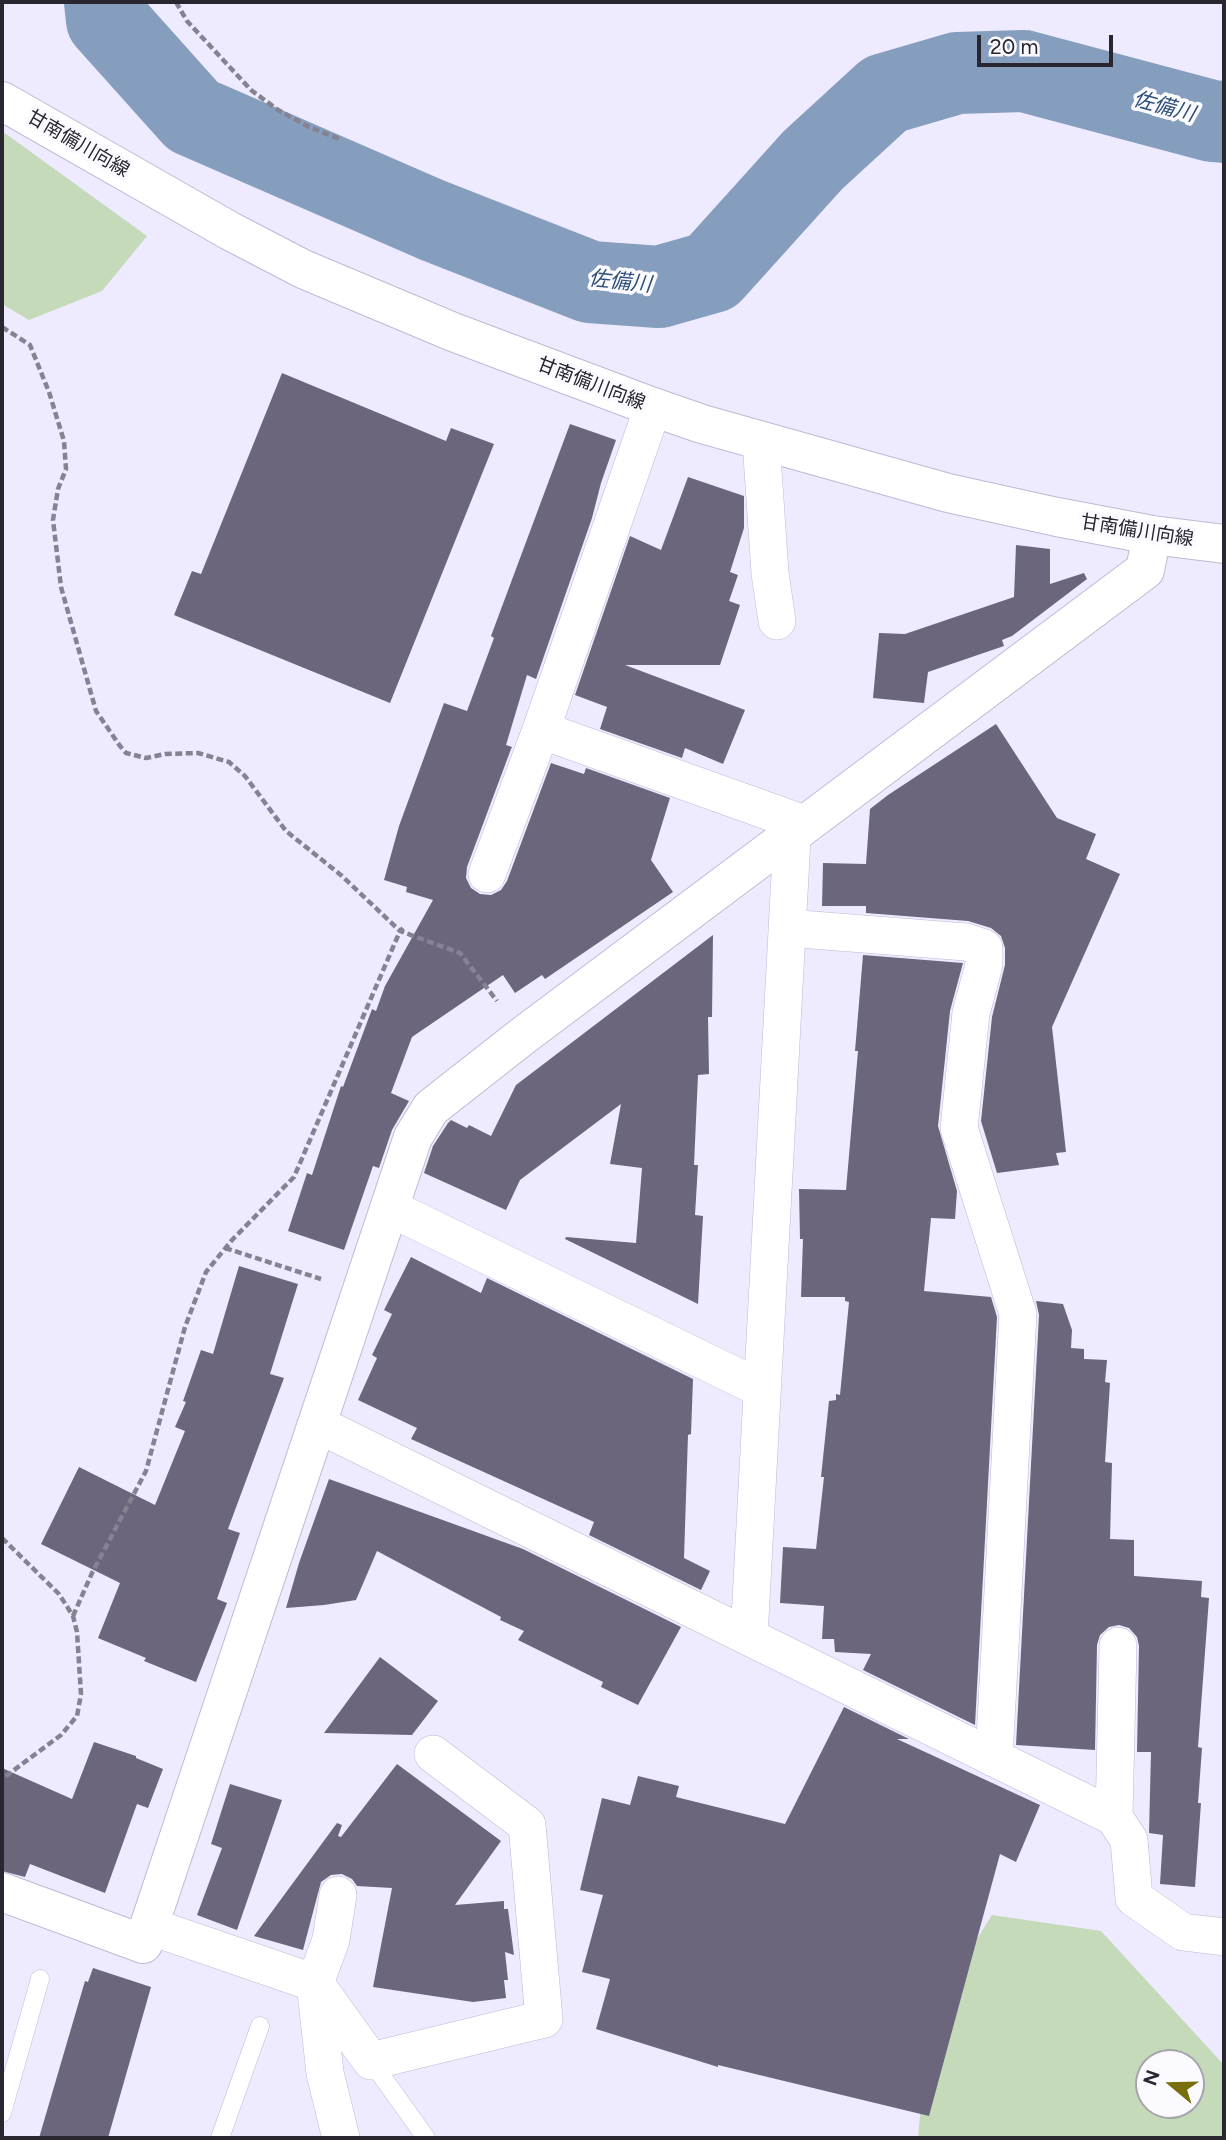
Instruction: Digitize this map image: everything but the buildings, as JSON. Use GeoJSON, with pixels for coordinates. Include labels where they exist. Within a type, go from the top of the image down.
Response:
{"type":"FeatureCollection","features":[{"type":"Feature","properties":{"kind":"street","name":"甘南備川向線"},"geometry":{"type":"LineString","coordinates":[[2,101],[230,232],[303,269],[453,332],[653,407],[761,441],[948,493],[1152,535],[1224,544]]}},
{"type":"Feature","properties":{"kind":"street"},"geometry":{"type":"LineString","coordinates":[[487,874],[541,730],[653,407]]}},
{"type":"Feature","properties":{"kind":"street"},"geometry":{"type":"LineString","coordinates":[[761,441],[776,621]]}},
{"type":"Feature","properties":{"kind":"street"},"geometry":{"type":"LineString","coordinates":[[2,1892],[143,1944],[413,1137],[431,1108],[524,1035],[1145,570],[1152,535]]}},
{"type":"Feature","properties":{"kind":"street"},"geometry":{"type":"LineString","coordinates":[[541,730],[793,821],[749,1637]]}},
{"type":"Feature","properties":{"kind":"street"},"geometry":{"type":"LineString","coordinates":[[787,928],[966,942],[984,948],[984,965],[969,1027],[959,1128],[1018,1314],[994,1758]]}},
{"type":"Feature","properties":{"kind":"street"},"geometry":{"type":"LineString","coordinates":[[390,1208],[762,1390]]}},
{"type":"Feature","properties":{"kind":"street"},"geometry":{"type":"LineString","coordinates":[[317,1424],[1114,1817],[1129,1840],[1134,1898],[1183,1932],[1224,1937]]}},
{"type":"Feature","properties":{"kind":"street"},"geometry":{"type":"LineString","coordinates":[[1114,1817],[1118,1646]]}},
{"type":"Feature","properties":{"kind":"street"},"geometry":{"type":"LineString","coordinates":[[149,1926],[315,1983],[371,2061],[544,2019],[527,1825],[433,1754]]}},
{"type":"Feature","properties":{"kind":"street"},"geometry":{"type":"LineString","coordinates":[[338,1895],[331,1940],[315,1983],[325,2073],[341,2138]]}},
{"type":"Feature","properties":{"kind":"lane"},"geometry":{"type":"LineString","coordinates":[[2,2113],[40,1979]]}},
{"type":"Feature","properties":{"kind":"lane"},"geometry":{"type":"LineString","coordinates":[[220,2138],[260,2026]]}},
{"type":"Feature","properties":{"kind":"lane"},"geometry":{"type":"LineString","coordinates":[[371,2061],[426,2138]]}},
{"type":"Feature","properties":{"kind":"path"},"geometry":{"type":"LineString","coordinates":[[176,2],[187,21],[251,90],[278,110],[309,127],[342,140]]}},
{"type":"Feature","properties":{"kind":"path"},"geometry":{"type":"LineString","coordinates":[[2,327],[30,345],[49,392],[64,441],[66,469],[58,489],[53,520],[61,587],[96,711],[126,753],[146,758],[165,754],[198,753],[229,762],[245,776],[286,831],[401,929],[460,953],[524,1035]]}},
{"type":"Feature","properties":{"kind":"path"},"geometry":{"type":"LineString","coordinates":[[73,1616],[146,1471],[186,1327],[206,1272],[225,1248],[294,1177],[401,929]]}},
{"type":"Feature","properties":{"kind":"path"},"geometry":{"type":"LineString","coordinates":[[225,1248],[362,1292]]}},
{"type":"Feature","properties":{"kind":"path"},"geometry":{"type":"LineString","coordinates":[[2,1538],[59,1594],[73,1616],[77,1632],[81,1694],[77,1716],[61,1735],[2,1779]]}},
{"type":"Feature","properties":{"kind":"green space"},"geometry":{"type":"Polygon","coordinates":[[[2,131],[147,236],[102,291],[29,320],[2,304],[2,131]]]}},
{"type":"Feature","properties":{"kind":"green space"},"geometry":{"type":"Polygon","coordinates":[[[992,1915],[1101,1931],[1224,2065],[1224,2138],[918,2138],[929,2015],[992,1915]]]}},
{"type":"Feature","properties":{"kind":"waterway","name":"佐備川"},"geometry":{"type":"LineString","coordinates":[[105,2],[107,20],[193,116],[432,220],[590,282],[659,287],[712,272],[813,160],[885,94],[957,73],[1024,71],[1224,122]]}}]}
